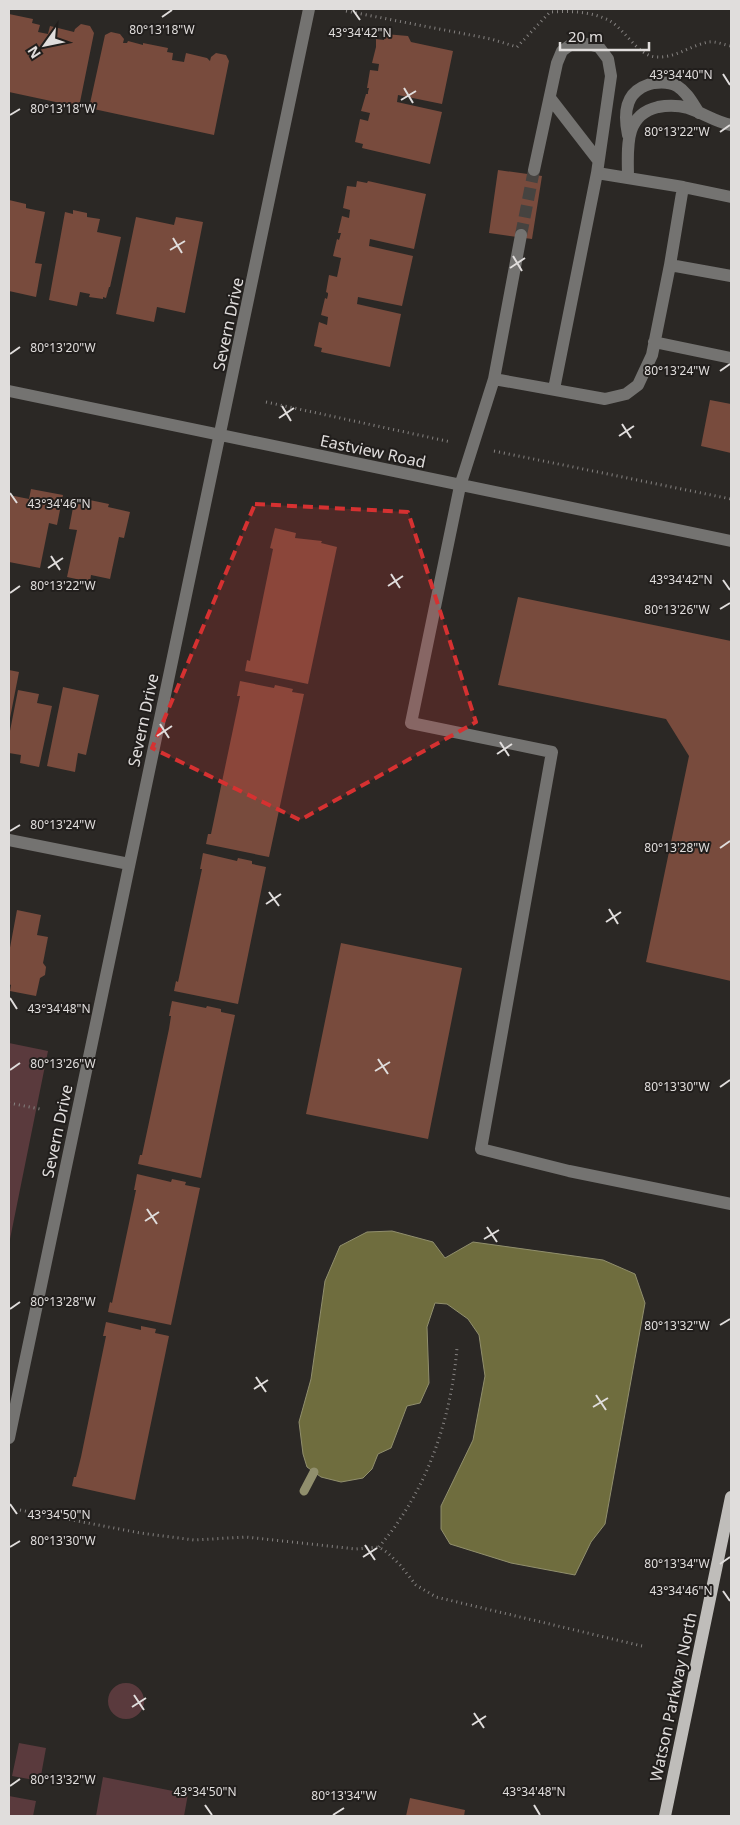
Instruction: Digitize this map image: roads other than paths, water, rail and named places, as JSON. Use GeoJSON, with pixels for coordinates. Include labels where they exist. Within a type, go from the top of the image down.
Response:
{"type":"FeatureCollection","features":[{"type":"Feature","properties":{"kind":"main road","name":"Watson Parkway North"},"geometry":{"type":"LineString","coordinates":[[664,1816],[731,1497]]}},
{"type":"Feature","properties":{"kind":"street","name":"Severn Drive"},"geometry":{"type":"LineString","coordinates":[[9,1438],[309,9]]}},
{"type":"Feature","properties":{"kind":"street"},"geometry":{"type":"LineString","coordinates":[[534,170],[557,63],[562,51],[573,43],[588,44],[599,48],[608,59],[611,76],[598,167],[554,389]]}},
{"type":"Feature","properties":{"kind":"street"},"geometry":{"type":"LineString","coordinates":[[628,178],[629,140],[626,112],[630,100],[637,90],[664,82],[676,85],[685,92],[699,113]]}},
{"type":"Feature","properties":{"kind":"street"},"geometry":{"type":"LineString","coordinates":[[550,98],[598,167],[628,178],[731,197]]}},
{"type":"Feature","properties":{"kind":"street"},"geometry":{"type":"LineString","coordinates":[[629,140],[635,120],[649,109],[671,104],[690,109],[721,123],[731,125]]}},
{"type":"Feature","properties":{"kind":"street"},"geometry":{"type":"LineString","coordinates":[[494,379],[605,398],[626,394],[638,384],[652,355],[683,187]]}},
{"type":"Feature","properties":{"kind":"street"},"geometry":{"type":"LineString","coordinates":[[521,235],[494,379],[460,486],[410,723],[552,752],[481,1149],[569,1171],[731,1204]]}},
{"type":"Feature","properties":{"kind":"street"},"geometry":{"type":"LineString","coordinates":[[670,265],[731,276]]}},
{"type":"Feature","properties":{"kind":"street"},"geometry":{"type":"LineString","coordinates":[[654,342],[731,358]]}},
{"type":"Feature","properties":{"kind":"street","name":"Eastview Road"},"geometry":{"type":"LineString","coordinates":[[9,391],[731,541]]}},
{"type":"Feature","properties":{"kind":"street"},"geometry":{"type":"LineString","coordinates":[[9,840],[129,864]]}},
{"type":"Feature","properties":{"kind":"waterway"},"geometry":{"type":"LineString","coordinates":[[304,1491],[314,1472]]}},
{"type":"Feature","properties":{"kind":"tunnel"},"geometry":{"type":"LineString","coordinates":[[521,235],[534,170]]}}]}
